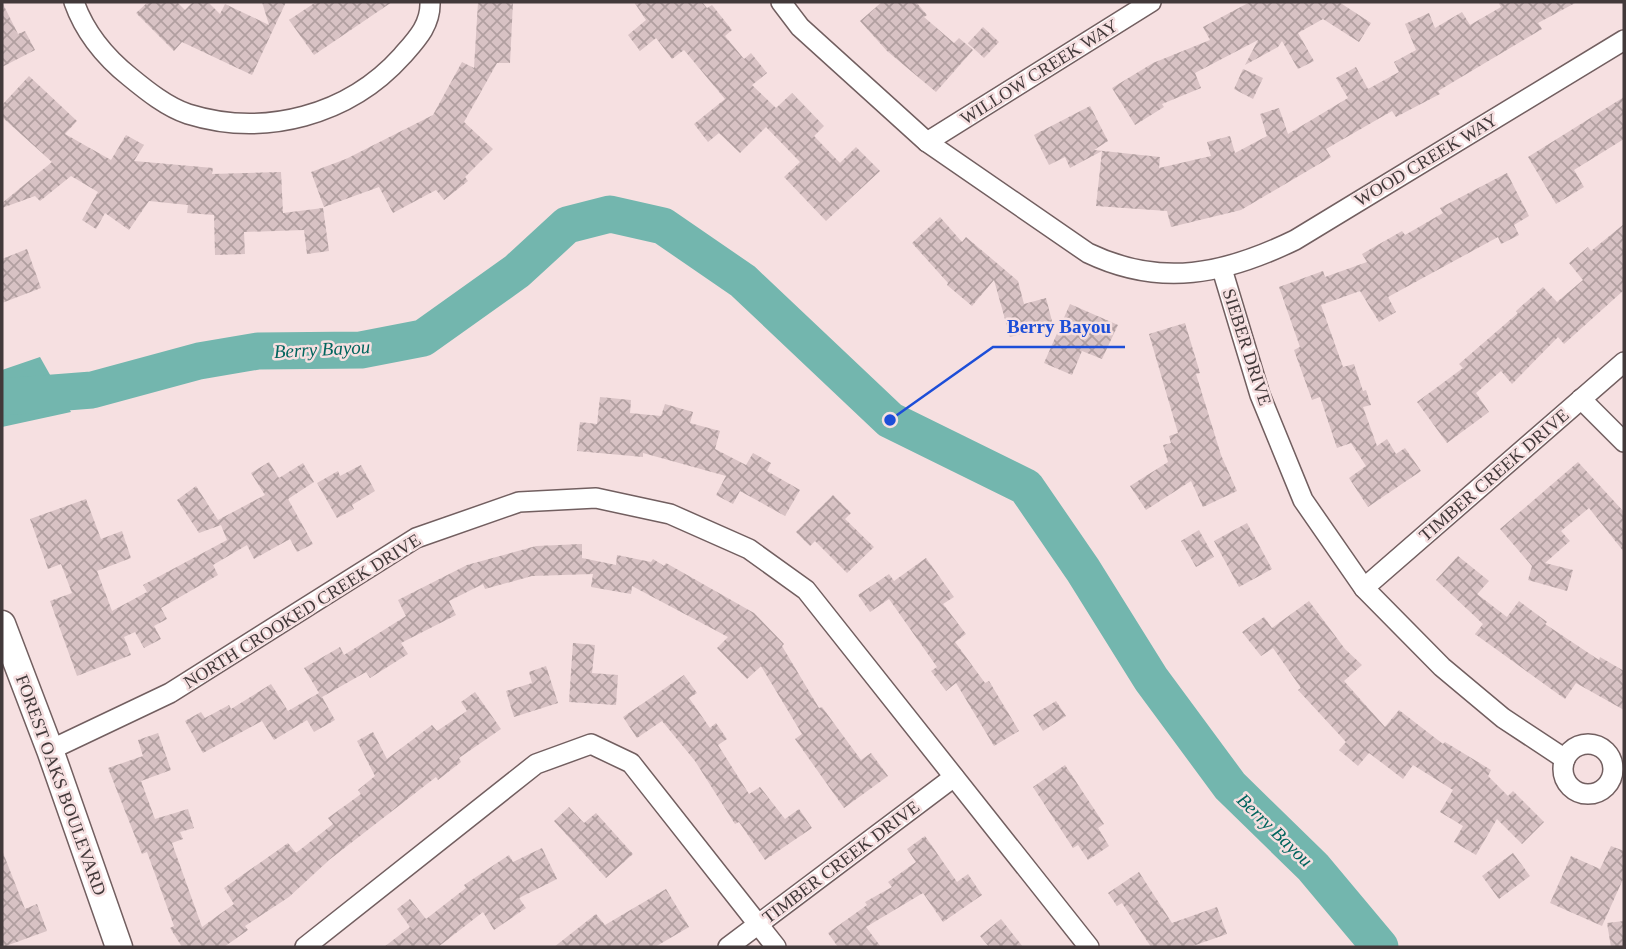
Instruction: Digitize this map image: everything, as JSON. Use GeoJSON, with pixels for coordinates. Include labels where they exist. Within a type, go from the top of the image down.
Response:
{"type":"FeatureCollection","features":[{"type":"Feature","properties":{"kind":"street"},"geometry":{"type":"LineString","coordinates":[[74,2],[92,38],[114,64],[164,102],[188,114],[239,121],[282,121],[314,115],[346,102],[370,88],[422,33],[430,13],[430,2]]}},
{"type":"Feature","properties":{"kind":"street","name":"SIEBER DRIVE"},"geometry":{"type":"LineString","coordinates":[[781,2],[800,27],[927,142],[1062,237],[1115,266],[1147,274],[1222,269],[1260,395],[1303,500],[1364,588],[1442,667],[1503,718],[1565,759]]}},
{"type":"Feature","properties":{"kind":"street","name":"WILLOW CREEK WAY"},"geometry":{"type":"LineString","coordinates":[[927,142],[1151,2]]}},
{"type":"Feature","properties":{"kind":"street","name":"WOOD CREEK WAY"},"geometry":{"type":"LineString","coordinates":[[1222,269],[1257,258],[1295,240],[1624,40]]}},
{"type":"Feature","properties":{"kind":"street","name":"TIMBER CREEK DRIVE"},"geometry":{"type":"LineString","coordinates":[[1364,588],[1624,362]]}},
{"type":"Feature","properties":{"kind":"street"},"geometry":{"type":"LineString","coordinates":[[1581,399],[1624,442]]}},
{"type":"Feature","properties":{"kind":"street","name":"NORTH CROOKED CREEK DRIVE"},"geometry":{"type":"LineString","coordinates":[[50,750],[170,693],[416,538],[519,502],[596,498],[670,514],[749,549],[806,590],[1089,947]]}},
{"type":"Feature","properties":{"kind":"street","name":"FOREST OAKS BOULEVARD"},"geometry":{"type":"LineString","coordinates":[[2,624],[50,750],[119,947]]}},
{"type":"Feature","properties":{"kind":"street"},"geometry":{"type":"LineString","coordinates":[[305,947],[536,764],[591,744],[631,763],[776,947]]}},
{"type":"Feature","properties":{"kind":"street","name":"TIMBER CREEK DRIVE"},"geometry":{"type":"LineString","coordinates":[[728,947],[954,778]]}},
{"type":"Feature","properties":{"kind":"water"},"geometry":{"type":"Polygon","coordinates":[[[40,357],[71,412],[2,427],[2,370],[40,357]]]}},
{"type":"Feature","properties":{"kind":"building"},"geometry":{"type":"Polygon","coordinates":[[[2,2],[18,34],[25,31],[35,50],[2,67],[2,2]]]}},
{"type":"Feature","properties":{"kind":"building"},"geometry":{"type":"Polygon","coordinates":[[[148,2],[177,2],[185,10],[193,2],[208,2],[220,14],[225,4],[269,25],[262,2],[286,2],[252,75],[182,42],[174,51],[136,13],[148,2]]]}},
{"type":"Feature","properties":{"kind":"building"},"geometry":{"type":"Polygon","coordinates":[[[316,2],[392,2],[314,55],[289,20],[316,2]]]}},
{"type":"Feature","properties":{"kind":"building"},"geometry":{"type":"Polygon","coordinates":[[[478,2],[513,2],[510,63],[497,63],[464,122],[493,149],[465,177],[468,181],[444,200],[436,190],[393,213],[379,187],[324,207],[311,172],[346,159],[433,115],[462,62],[474,68],[478,2]]]}},
{"type":"Feature","properties":{"kind":"building"},"geometry":{"type":"Polygon","coordinates":[[[634,2],[702,2],[707,8],[712,5],[732,30],[725,36],[744,59],[751,53],[767,73],[752,85],[776,108],[792,93],[824,126],[814,136],[840,163],[856,147],[880,171],[826,221],[784,177],[800,162],[766,127],[740,153],[719,133],[708,142],[694,124],[725,99],[684,50],[672,59],[656,38],[640,51],[628,35],[646,20],[634,2]]]}},
{"type":"Feature","properties":{"kind":"building"},"geometry":{"type":"Polygon","coordinates":[[[882,2],[916,2],[927,15],[924,17],[954,43],[959,38],[973,50],[936,92],[887,51],[860,21],[882,2]]]}},
{"type":"Feature","properties":{"kind":"building"},"geometry":{"type":"Polygon","coordinates":[[[1250,2],[1339,2],[1371,23],[1359,42],[1323,19],[1298,33],[1314,61],[1298,69],[1282,41],[1278,47],[1245,65],[1258,40],[1195,73],[1201,88],[1162,104],[1164,107],[1135,125],[1112,88],[1153,63],[1210,40],[1203,27],[1250,2]]]}},
{"type":"Feature","properties":{"kind":"building"},"geometry":{"type":"Polygon","coordinates":[[[1498,2],[1577,2],[1538,23],[1542,29],[1438,91],[1440,94],[1396,117],[1392,111],[1326,149],[1331,157],[1241,210],[1171,227],[1167,211],[1096,206],[1102,151],[1070,168],[1065,157],[1049,165],[1034,135],[1090,106],[1108,141],[1094,150],[1160,157],[1159,168],[1211,156],[1207,142],[1230,136],[1235,153],[1267,136],[1260,114],[1279,108],[1288,134],[1348,98],[1336,78],[1356,67],[1368,89],[1399,72],[1394,62],[1416,50],[1405,24],[1429,13],[1435,28],[1462,12],[1470,25],[1501,7],[1498,2]]]}},
{"type":"Feature","properties":{"kind":"building"},"geometry":{"type":"Polygon","coordinates":[[[983,27],[999,42],[984,58],[968,43],[983,27]]]}},
{"type":"Feature","properties":{"kind":"building"},"geometry":{"type":"Polygon","coordinates":[[[1243,69],[1263,78],[1253,99],[1234,89],[1243,69]]]}},
{"type":"Feature","properties":{"kind":"building"},"geometry":{"type":"Polygon","coordinates":[[[29,76],[77,121],[65,134],[111,160],[126,135],[144,145],[134,161],[213,168],[212,174],[281,172],[283,213],[323,208],[329,251],[307,254],[304,230],[244,232],[245,254],[215,255],[214,215],[187,213],[188,205],[149,201],[129,230],[105,213],[96,229],[82,220],[98,192],[71,176],[40,201],[35,196],[2,208],[2,203],[52,162],[2,117],[2,105],[29,76]]]}},
{"type":"Feature","properties":{"kind":"building"},"geometry":{"type":"Polygon","coordinates":[[[1624,97],[1624,139],[1574,170],[1584,187],[1556,204],[1528,157],[1624,97]]]}},
{"type":"Feature","properties":{"kind":"building"},"geometry":{"type":"Polygon","coordinates":[[[1507,173],[1529,216],[1514,225],[1519,235],[1501,244],[1498,237],[1388,297],[1396,312],[1379,322],[1360,291],[1321,305],[1343,367],[1354,364],[1363,391],[1366,390],[1371,405],[1363,407],[1377,446],[1387,439],[1396,454],[1405,448],[1421,471],[1368,507],[1349,478],[1366,466],[1351,443],[1337,448],[1320,397],[1312,400],[1294,350],[1300,347],[1279,287],[1323,271],[1325,277],[1367,262],[1362,254],[1402,231],[1405,235],[1443,213],[1440,208],[1507,173]]]}},
{"type":"Feature","properties":{"kind":"building"},"geometry":{"type":"Polygon","coordinates":[[[940,217],[962,242],[966,237],[1018,281],[1024,304],[1046,298],[1053,325],[1010,337],[994,280],[972,306],[947,285],[912,243],[940,217]]]}},
{"type":"Feature","properties":{"kind":"building"},"geometry":{"type":"Polygon","coordinates":[[[1624,224],[1624,290],[1564,344],[1558,337],[1512,384],[1501,371],[1476,393],[1489,412],[1447,443],[1417,402],[1463,368],[1459,364],[1518,313],[1516,311],[1543,287],[1557,302],[1583,280],[1569,263],[1588,247],[1591,251],[1624,224]]]}},
{"type":"Feature","properties":{"kind":"building"},"geometry":{"type":"Polygon","coordinates":[[[27,249],[41,288],[2,303],[2,259],[27,249]]]}},
{"type":"Feature","properties":{"kind":"building"},"geometry":{"type":"Polygon","coordinates":[[[1070,304],[1118,325],[1102,359],[1082,351],[1072,375],[1044,363],[1070,304]]]}},
{"type":"Feature","properties":{"kind":"building"},"geometry":{"type":"Polygon","coordinates":[[[1185,323],[1200,373],[1196,374],[1221,455],[1237,491],[1203,507],[1191,481],[1146,510],[1130,486],[1168,462],[1163,445],[1171,443],[1169,436],[1178,433],[1149,334],[1185,323]]]}},
{"type":"Feature","properties":{"kind":"building"},"geometry":{"type":"Polygon","coordinates":[[[600,397],[631,400],[630,413],[661,416],[665,404],[693,412],[690,423],[720,431],[715,449],[746,465],[753,453],[771,463],[767,471],[800,490],[785,516],[740,491],[733,504],[716,495],[726,476],[643,453],[643,457],[577,451],[580,422],[597,424],[600,397]]]}},
{"type":"Feature","properties":{"kind":"building"},"geometry":{"type":"Polygon","coordinates":[[[269,462],[279,478],[303,463],[314,482],[288,499],[313,544],[297,552],[290,539],[254,559],[247,545],[213,565],[218,575],[161,608],[167,619],[154,626],[161,639],[144,648],[135,632],[124,637],[131,655],[77,676],[50,601],[72,593],[61,564],[48,569],[30,519],[86,499],[101,539],[122,531],[131,558],[97,571],[112,611],[147,592],[143,585],[227,540],[221,525],[199,533],[177,500],[196,486],[218,520],[265,495],[251,473],[269,462]]]}},
{"type":"Feature","properties":{"kind":"building"},"geometry":{"type":"Polygon","coordinates":[[[1578,462],[1624,512],[1624,552],[1589,508],[1561,531],[1570,541],[1545,563],[1573,570],[1567,591],[1528,580],[1532,566],[1500,529],[1578,462]]]}},
{"type":"Feature","properties":{"kind":"building"},"geometry":{"type":"Polygon","coordinates":[[[361,465],[375,491],[352,505],[354,509],[337,518],[317,483],[338,471],[340,476],[361,465]]]}},
{"type":"Feature","properties":{"kind":"building"},"geometry":{"type":"Polygon","coordinates":[[[833,495],[851,513],[845,519],[874,547],[847,573],[815,541],[810,546],[796,532],[833,495]]]}},
{"type":"Feature","properties":{"kind":"building"},"geometry":{"type":"Polygon","coordinates":[[[1247,523],[1272,569],[1239,587],[1214,541],[1247,523]]]}},
{"type":"Feature","properties":{"kind":"building"},"geometry":{"type":"Polygon","coordinates":[[[1199,530],[1214,557],[1196,567],[1181,541],[1199,530]]]}},
{"type":"Feature","properties":{"kind":"building"},"geometry":{"type":"Polygon","coordinates":[[[582,544],[582,558],[616,565],[617,555],[651,562],[653,559],[664,566],[666,563],[754,613],[784,644],[782,646],[819,708],[822,707],[861,760],[871,753],[888,776],[844,808],[795,739],[802,734],[761,666],[747,679],[717,648],[728,637],[632,586],[631,594],[591,587],[593,574],[532,576],[485,589],[483,584],[449,601],[456,615],[401,643],[408,654],[370,678],[366,672],[322,697],[335,720],[314,732],[307,720],[274,740],[262,721],[203,753],[185,721],[201,712],[205,718],[229,705],[231,709],[271,684],[288,711],[319,693],[304,668],[340,647],[344,655],[406,616],[398,600],[467,565],[536,546],[582,544]]]}},
{"type":"Feature","properties":{"kind":"building"},"geometry":{"type":"Polygon","coordinates":[[[1458,556],[1489,581],[1477,594],[1507,617],[1519,601],[1547,622],[1545,624],[1599,660],[1600,657],[1624,671],[1624,710],[1576,683],[1565,699],[1475,634],[1483,624],[1436,580],[1458,556]]]}},
{"type":"Feature","properties":{"kind":"building"},"geometry":{"type":"Polygon","coordinates":[[[926,558],[954,597],[943,604],[966,634],[955,642],[985,683],[989,681],[1019,731],[994,746],[956,683],[946,691],[931,671],[937,667],[889,599],[870,612],[858,595],[889,574],[894,581],[926,558]]]}},
{"type":"Feature","properties":{"kind":"building"},"geometry":{"type":"Polygon","coordinates":[[[1309,601],[1345,649],[1362,665],[1344,681],[1385,727],[1399,710],[1443,744],[1445,742],[1491,770],[1488,776],[1508,796],[1513,791],[1544,822],[1522,844],[1497,819],[1476,855],[1454,842],[1463,826],[1440,812],[1453,790],[1413,765],[1403,779],[1369,753],[1358,766],[1339,750],[1346,742],[1298,690],[1301,688],[1273,648],[1261,656],[1242,632],[1264,617],[1272,628],[1309,601]]]}},
{"type":"Feature","properties":{"kind":"building"},"geometry":{"type":"Polygon","coordinates":[[[573,643],[595,645],[592,673],[618,675],[616,705],[569,702],[573,643]]]}},
{"type":"Feature","properties":{"kind":"building"},"geometry":{"type":"Polygon","coordinates":[[[546,666],[558,703],[514,717],[506,691],[532,683],[529,672],[546,666]]]}},
{"type":"Feature","properties":{"kind":"building"},"geometry":{"type":"Polygon","coordinates":[[[684,675],[697,693],[689,698],[710,728],[716,723],[727,739],[718,745],[749,794],[760,787],[785,819],[799,809],[812,828],[765,860],[739,822],[735,824],[695,761],[662,721],[637,738],[623,717],[684,675]]]}},
{"type":"Feature","properties":{"kind":"building"},"geometry":{"type":"Polygon","coordinates":[[[475,692],[501,729],[459,758],[461,762],[438,780],[436,777],[329,860],[289,897],[245,926],[248,930],[224,947],[182,947],[170,928],[174,926],[147,852],[142,854],[108,768],[143,756],[138,740],[158,733],[171,770],[141,781],[155,819],[188,809],[194,828],[180,832],[183,839],[172,843],[202,927],[234,904],[224,888],[288,843],[296,853],[333,824],[328,818],[361,794],[358,790],[375,776],[357,741],[373,732],[387,759],[432,725],[437,731],[467,711],[461,702],[475,692]]]}},
{"type":"Feature","properties":{"kind":"building"},"geometry":{"type":"Polygon","coordinates":[[[1056,701],[1066,716],[1043,731],[1033,715],[1056,701]]]}},
{"type":"Feature","properties":{"kind":"building"},"geometry":{"type":"Polygon","coordinates":[[[1065,765],[1104,824],[1098,828],[1109,846],[1088,860],[1078,845],[1073,848],[1033,787],[1065,765]]]}},
{"type":"Feature","properties":{"kind":"building"},"geometry":{"type":"Polygon","coordinates":[[[569,807],[584,823],[596,813],[633,854],[606,878],[554,821],[569,807]]]}},
{"type":"Feature","properties":{"kind":"building"},"geometry":{"type":"Polygon","coordinates":[[[925,836],[957,882],[968,874],[982,895],[943,922],[923,893],[866,927],[881,947],[838,947],[828,933],[867,905],[865,902],[892,887],[888,882],[916,862],[907,849],[925,836]]]}},
{"type":"Feature","properties":{"kind":"building"},"geometry":{"type":"Polygon","coordinates":[[[1611,846],[1624,851],[1624,877],[1602,926],[1550,903],[1571,856],[1600,869],[1611,846]]]}},
{"type":"Feature","properties":{"kind":"building"},"geometry":{"type":"Polygon","coordinates":[[[542,848],[557,879],[519,898],[526,908],[494,930],[483,912],[438,947],[384,947],[410,927],[397,909],[410,899],[426,919],[466,888],[464,885],[509,855],[513,862],[542,848]]]}},
{"type":"Feature","properties":{"kind":"building"},"geometry":{"type":"Polygon","coordinates":[[[2,850],[25,909],[37,904],[47,931],[3,947],[2,850]]]}},
{"type":"Feature","properties":{"kind":"building"},"geometry":{"type":"Polygon","coordinates":[[[1513,853],[1530,876],[1499,899],[1482,876],[1513,853]]]}},
{"type":"Feature","properties":{"kind":"building"},"geometry":{"type":"Polygon","coordinates":[[[1139,872],[1172,923],[1217,907],[1227,934],[1190,947],[1151,947],[1122,903],[1117,906],[1108,893],[1139,872]]]}},
{"type":"Feature","properties":{"kind":"building"},"geometry":{"type":"Polygon","coordinates":[[[666,889],[689,927],[655,947],[554,947],[596,914],[605,925],[666,889]]]}},
{"type":"Feature","properties":{"kind":"building"},"geometry":{"type":"Polygon","coordinates":[[[1001,919],[1023,947],[989,947],[980,936],[1001,919]]]}},
{"type":"Feature","properties":{"kind":"building"},"geometry":{"type":"Polygon","coordinates":[[[1624,921],[1624,947],[1611,947],[1607,923],[1624,921]]]}},
{"type":"Feature","properties":{"kind":"waterway","name":"Berry Bayou"},"geometry":{"type":"LineString","coordinates":[[2,397],[92,390],[199,361],[258,351],[361,350],[423,338],[517,271],[567,225],[610,214],[663,226],[743,281],[890,420],[1026,487],[1083,570],[1151,679],[1230,786],[1313,867],[1380,947]]}},
{"type":"Feature","properties":{"kind":"place","name":"Berry Bayou"},"geometry":{"type":"Point","coordinates":[890,420]}}]}
